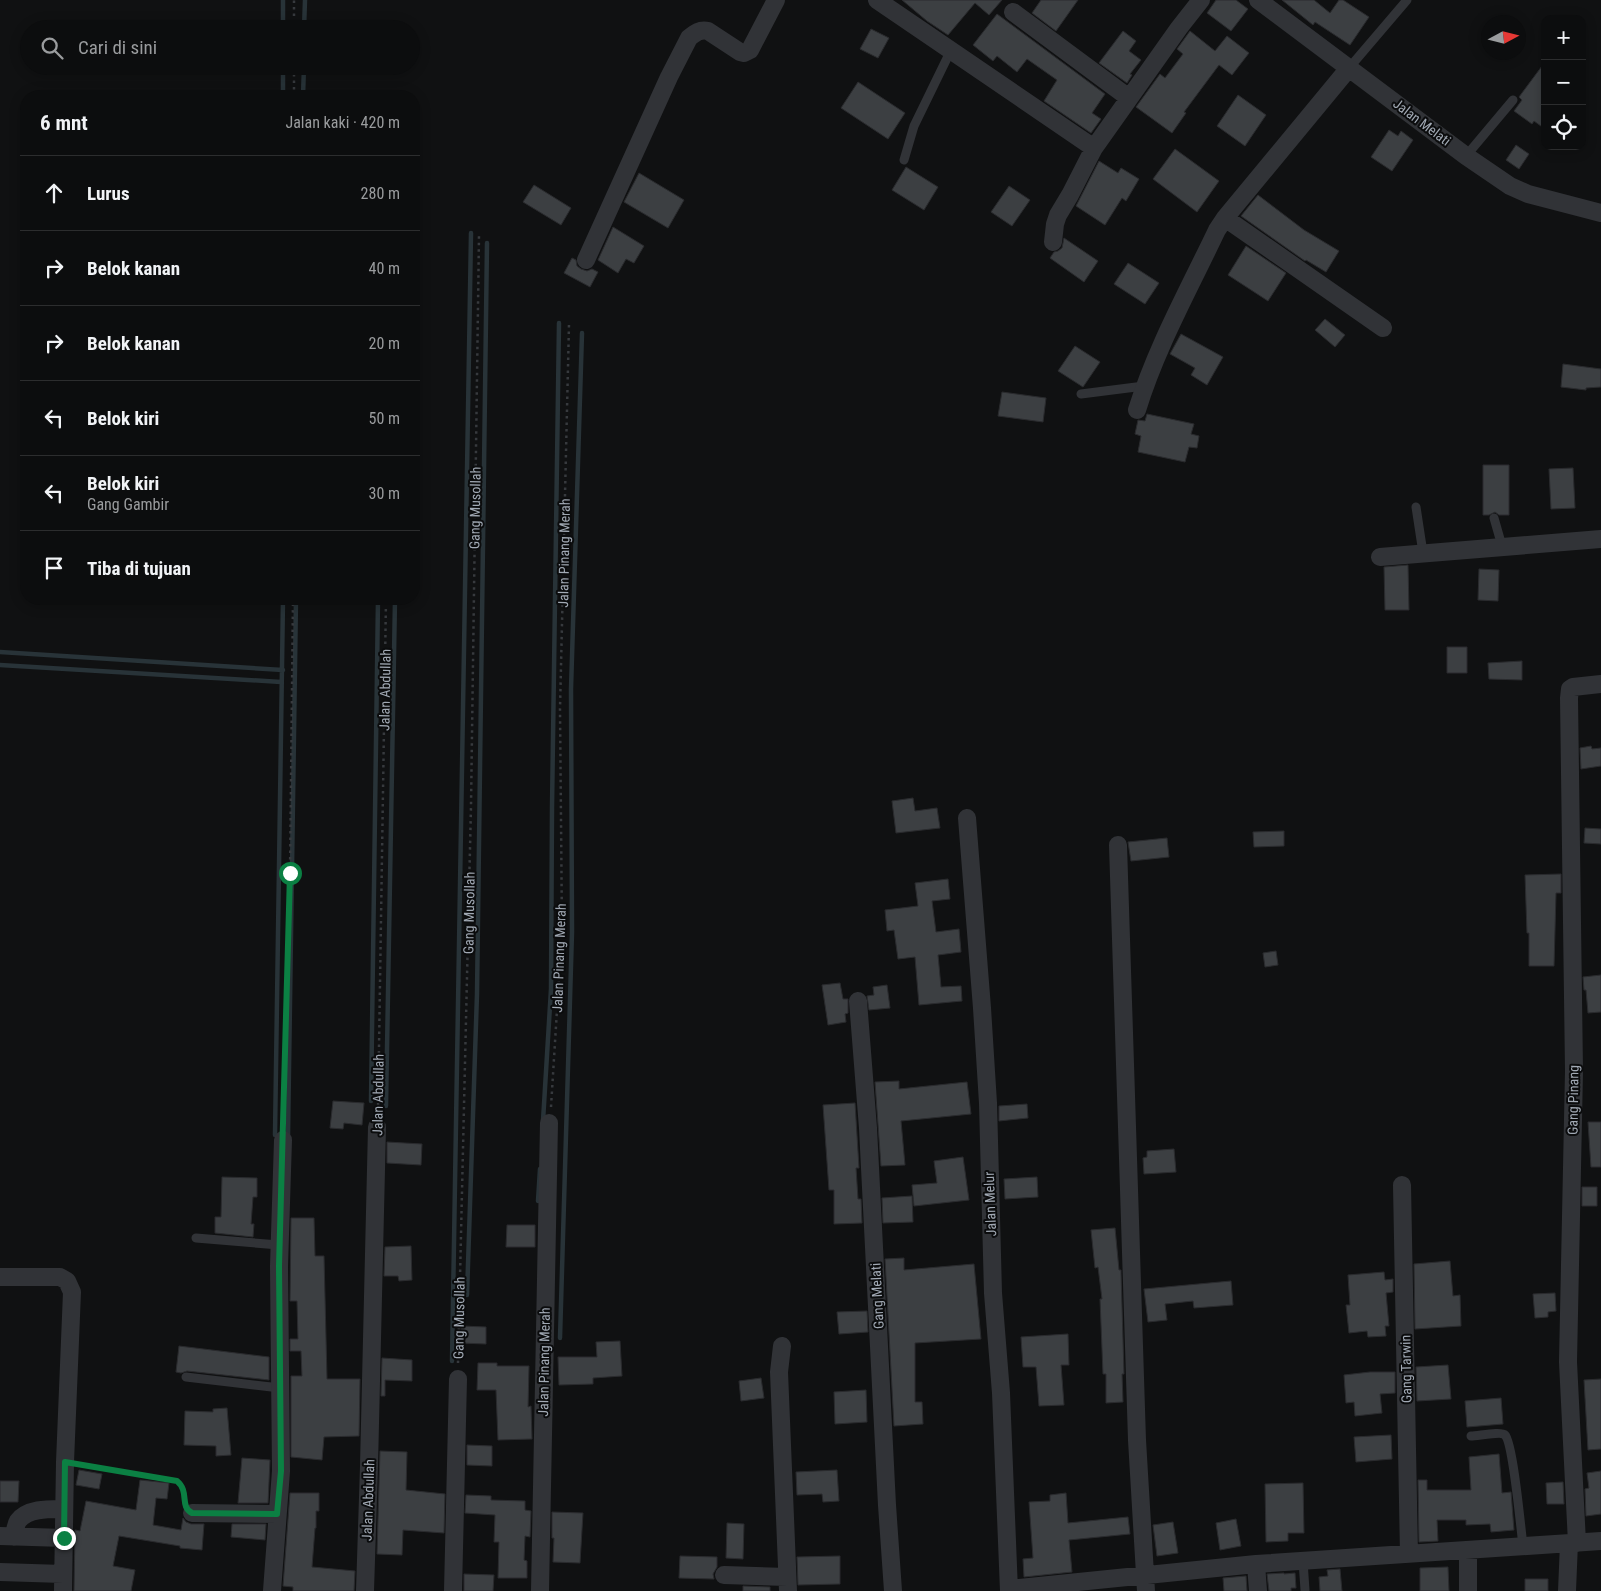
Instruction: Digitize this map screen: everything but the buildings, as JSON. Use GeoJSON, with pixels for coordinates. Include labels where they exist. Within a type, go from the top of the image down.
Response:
{"type":"FeatureCollection","features":[{"type":"Feature","properties":{"kind":"street"},"geometry":{"type":"LineString","coordinates":[[586,260],[669,77],[689,38],[704,30],[740,52],[747,52],[750,50],[776,0]]}},
{"type":"Feature","properties":{"kind":"street"},"geometry":{"type":"LineString","coordinates":[[877,0],[1094,148]]}},
{"type":"Feature","properties":{"kind":"street"},"geometry":{"type":"LineString","coordinates":[[1054,242],[1055,224],[1058,215],[1094,148],[1201,0]]}},
{"type":"Feature","properties":{"kind":"street","name":"Jalan Melati"},"geometry":{"type":"LineString","coordinates":[[1258,0],[1466,156],[1510,186],[1528,194],[1601,213]]}},
{"type":"Feature","properties":{"kind":"street"},"geometry":{"type":"LineString","coordinates":[[1013,12],[1129,98]]}},
{"type":"Feature","properties":{"kind":"street"},"geometry":{"type":"LineString","coordinates":[[1137,410],[1144,386],[1217,230],[1350,68]]}},
{"type":"Feature","properties":{"kind":"street"},"geometry":{"type":"LineString","coordinates":[[1225,218],[1383,328]]}},
{"type":"Feature","properties":{"kind":"street"},"geometry":{"type":"LineString","coordinates":[[1380,557],[1601,539]]}},
{"type":"Feature","properties":{"kind":"street","name":"Gang Pinang"},"geometry":{"type":"LineString","coordinates":[[1573,1543],[1568,1362],[1574,1071],[1569,698],[1570,689],[1573,687],[1601,684]]}},
{"type":"Feature","properties":{"kind":"street","name":"Jalan Melur"},"geometry":{"type":"LineString","coordinates":[[967,818],[988,1103],[993,1293],[1001,1393],[1009,1590]]}},
{"type":"Feature","properties":{"kind":"street"},"geometry":{"type":"LineString","coordinates":[[1118,845],[1137,1430],[1145,1583]]}},
{"type":"Feature","properties":{"kind":"street","name":"Gang Melati"},"geometry":{"type":"LineString","coordinates":[[858,1001],[868,1128],[887,1505],[894,1591]]}},
{"type":"Feature","properties":{"kind":"street","name":"Jalan Pinang Merah"},"geometry":{"type":"LineString","coordinates":[[540,1591],[549,1123]]}},
{"type":"Feature","properties":{"kind":"street","name":"Jalan Abdullah"},"geometry":{"type":"LineString","coordinates":[[365,1591],[377,1127]]}},
{"type":"Feature","properties":{"kind":"street"},"geometry":{"type":"LineString","coordinates":[[272,1591],[281,1471],[279,1245],[283,1140]]}},
{"type":"Feature","properties":{"kind":"street","name":"Gang Tarwin"},"geometry":{"type":"LineString","coordinates":[[1402,1185],[1409,1554]]}},
{"type":"Feature","properties":{"kind":"street"},"geometry":{"type":"LineString","coordinates":[[0,1277],[60,1277],[68,1281],[72,1292],[65,1462],[63,1582],[0,1572]]}},
{"type":"Feature","properties":{"kind":"street"},"geometry":{"type":"LineString","coordinates":[[724,1575],[788,1584],[779,1372],[782,1346]]}},
{"type":"Feature","properties":{"kind":"street","name":"Gang Musollah"},"geometry":{"type":"LineString","coordinates":[[453,1591],[458,1379]]}},
{"type":"Feature","properties":{"kind":"street"},"geometry":{"type":"LineString","coordinates":[[7,1537],[23,1516],[42,1509],[64,1509]]}},
{"type":"Feature","properties":{"kind":"street"},"geometry":{"type":"LineString","coordinates":[[192,1513],[277,1514]]}},
{"type":"Feature","properties":{"kind":"street"},"geometry":{"type":"LineString","coordinates":[[7,1537],[64,1538]]}},
{"type":"Feature","properties":{"kind":"street"},"geometry":{"type":"LineString","coordinates":[[1009,1590],[1145,1583],[1256,1564],[1601,1541]]}},
{"type":"Feature","properties":{"kind":"street"},"geometry":{"type":"LineString","coordinates":[[1567,1591],[1573,1543]]}},
{"type":"Feature","properties":{"kind":"street"},"geometry":{"type":"LineString","coordinates":[[1468,1550],[1468,1591]]}},
{"type":"Feature","properties":{"kind":"street"},"geometry":{"type":"LineString","coordinates":[[1256,1564],[1258,1591]]}},
{"type":"Feature","properties":{"kind":"lane"},"geometry":{"type":"LineString","coordinates":[[1350,68],[1407,0]]}},
{"type":"Feature","properties":{"kind":"lane"},"geometry":{"type":"LineString","coordinates":[[904,160],[914,126],[951,50]]}},
{"type":"Feature","properties":{"kind":"lane"},"geometry":{"type":"LineString","coordinates":[[1466,156],[1513,100]]}},
{"type":"Feature","properties":{"kind":"lane"},"geometry":{"type":"LineString","coordinates":[[1081,394],[1144,386]]}},
{"type":"Feature","properties":{"kind":"lane"},"geometry":{"type":"LineString","coordinates":[[1416,507],[1423,553]]}},
{"type":"Feature","properties":{"kind":"lane"},"geometry":{"type":"LineString","coordinates":[[1494,518],[1502,546]]}},
{"type":"Feature","properties":{"kind":"lane"},"geometry":{"type":"LineString","coordinates":[[196,1238],[279,1245]]}},
{"type":"Feature","properties":{"kind":"lane"},"geometry":{"type":"LineString","coordinates":[[186,1377],[280,1388]]}},
{"type":"Feature","properties":{"kind":"lane"},"geometry":{"type":"LineString","coordinates":[[1471,1436],[1501,1433],[1509,1441],[1522,1546]]}},
{"type":"Feature","properties":{"kind":"lane"},"geometry":{"type":"LineString","coordinates":[[1303,1561],[1305,1590]]}},
{"type":"Feature","properties":{"kind":"path"},"geometry":{"type":"LineString","coordinates":[[294,0],[294,20]]}},
{"type":"Feature","properties":{"kind":"path"},"geometry":{"type":"LineString","coordinates":[[294,75],[294,90]]}},
{"type":"Feature","properties":{"kind":"path","name":"Gang Musollah"},"geometry":{"type":"LineString","coordinates":[[458,1379],[471,806],[479,235]]}},
{"type":"Feature","properties":{"kind":"path","name":"Jalan Pinang Merah"},"geometry":{"type":"LineString","coordinates":[[549,1123],[562,929],[560,709],[569,324]]}},
{"type":"Feature","properties":{"kind":"path"},"geometry":{"type":"LineString","coordinates":[[283,1140],[290,873],[293,605]]}},
{"type":"Feature","properties":{"kind":"path","name":"Jalan Abdullah"},"geometry":{"type":"LineString","coordinates":[[377,1127],[386,605]]}},
{"type":"Feature","properties":{"kind":"path"},"geometry":{"type":"LineString","coordinates":[[65,1462],[177,1481],[182,1485],[187,1510],[192,1513]]}},
{"type":"Feature","properties":{"kind":"waterway"},"geometry":{"type":"LineString","coordinates":[[283,0],[283,20]]}},
{"type":"Feature","properties":{"kind":"waterway"},"geometry":{"type":"LineString","coordinates":[[304,20],[305,0]]}},
{"type":"Feature","properties":{"kind":"waterway"},"geometry":{"type":"LineString","coordinates":[[283,75],[283,90]]}},
{"type":"Feature","properties":{"kind":"waterway"},"geometry":{"type":"LineString","coordinates":[[303,90],[304,75]]}},
{"type":"Feature","properties":{"kind":"waterway"},"geometry":{"type":"LineString","coordinates":[[452,1361],[471,233]]}},
{"type":"Feature","properties":{"kind":"waterway"},"geometry":{"type":"LineString","coordinates":[[467,1295],[477,994],[487,243]]}},
{"type":"Feature","properties":{"kind":"waterway"},"geometry":{"type":"LineString","coordinates":[[543,1121],[551,989],[559,323]]}},
{"type":"Feature","properties":{"kind":"waterway"},"geometry":{"type":"LineString","coordinates":[[560,1338],[572,932],[571,689],[582,333]]}},
{"type":"Feature","properties":{"kind":"waterway"},"geometry":{"type":"LineString","coordinates":[[275,1135],[283,605]]}},
{"type":"Feature","properties":{"kind":"waterway"},"geometry":{"type":"LineString","coordinates":[[288,1137],[296,605]]}},
{"type":"Feature","properties":{"kind":"waterway"},"geometry":{"type":"LineString","coordinates":[[371,1101],[378,605]]}},
{"type":"Feature","properties":{"kind":"waterway"},"geometry":{"type":"LineString","coordinates":[[386,1106],[395,605]]}},
{"type":"Feature","properties":{"kind":"waterway"},"geometry":{"type":"LineString","coordinates":[[0,652],[283,670]]}},
{"type":"Feature","properties":{"kind":"waterway"},"geometry":{"type":"LineString","coordinates":[[0,665],[281,682]]}},
{"type":"Feature","properties":{"kind":"waterway"},"geometry":{"type":"LineString","coordinates":[[538,1201],[540,1169]]}},
{"type":"Feature","properties":{"kind":"route"},"geometry":{"type":"LineString","coordinates":[[64,1538],[65,1462],[177,1481],[182,1485],[187,1510],[192,1513],[277,1514],[281,1471],[279,1266],[290,873]]}}]}
